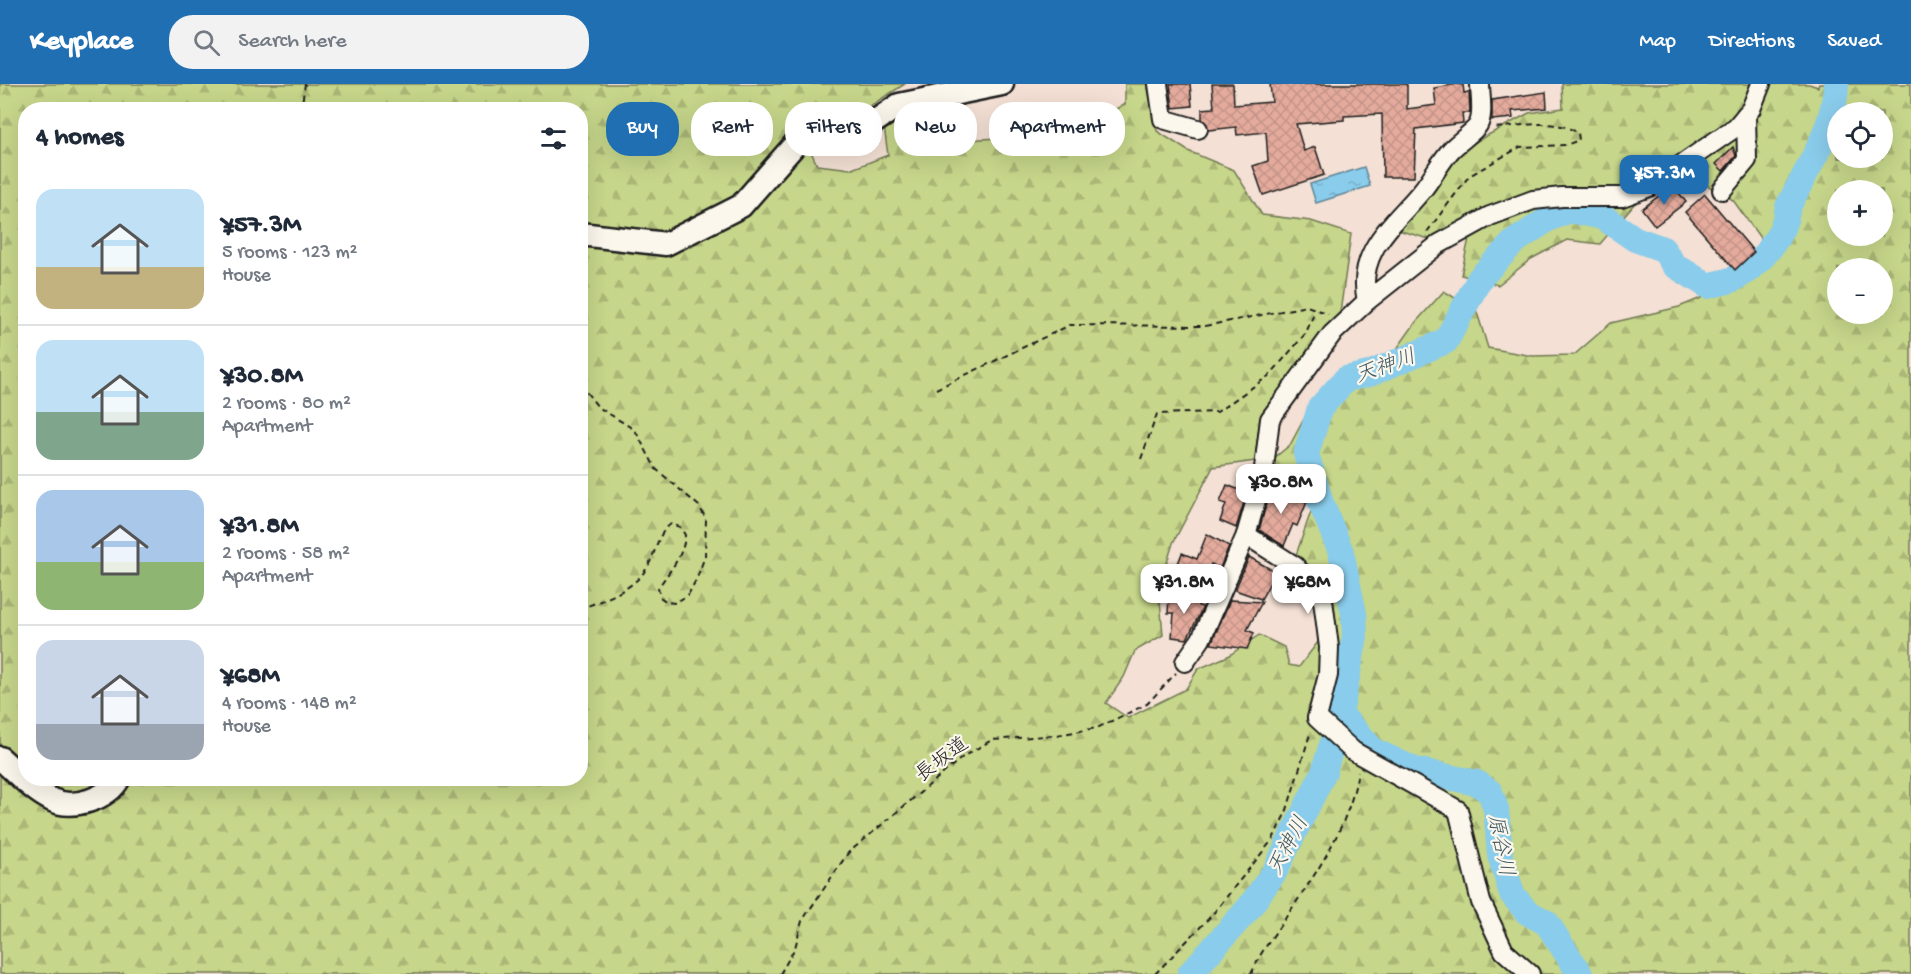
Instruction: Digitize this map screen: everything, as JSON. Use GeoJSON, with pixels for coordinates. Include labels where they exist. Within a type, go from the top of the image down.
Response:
{"type":"FeatureCollection","features":[{"type":"Feature","properties":{"kind":"main road"},"geometry":{"type":"LineString","coordinates":[[588,235],[666,244],[741,206],[798,141],[846,135],[865,128],[899,105],[1002,84]]}},
{"type":"Feature","properties":{"kind":"main road"},"geometry":{"type":"LineString","coordinates":[[0,758],[18,773]]}},
{"type":"Feature","properties":{"kind":"main road"},"geometry":{"type":"LineString","coordinates":[[34,786],[47,797],[60,803],[98,798],[113,786]]}},
{"type":"Feature","properties":{"kind":"street"},"geometry":{"type":"LineString","coordinates":[[1158,84],[1163,119],[1198,129]]}},
{"type":"Feature","properties":{"kind":"street"},"geometry":{"type":"LineString","coordinates":[[1367,301],[1365,276],[1369,255],[1380,237],[1424,188],[1451,150],[1479,124],[1480,84]]}},
{"type":"Feature","properties":{"kind":"street"},"geometry":{"type":"LineString","coordinates":[[1185,662],[1202,639],[1246,535],[1263,476],[1270,419],[1318,350],[1367,301],[1439,244],[1490,216],[1533,200],[1562,197],[1622,197],[1649,187],[1719,141],[1746,116],[1761,84]]}},
{"type":"Feature","properties":{"kind":"street"},"geometry":{"type":"LineString","coordinates":[[1722,190],[1747,160],[1746,116]]}},
{"type":"Feature","properties":{"kind":"street"},"geometry":{"type":"LineString","coordinates":[[1246,535],[1295,566],[1323,600],[1329,657],[1324,695],[1317,718],[1357,753],[1458,810],[1481,902],[1503,951],[1530,974]]}},
{"type":"Feature","properties":{"kind":"path"},"geometry":{"type":"LineString","coordinates":[[302,102],[304,84]]}},
{"type":"Feature","properties":{"kind":"path"},"geometry":{"type":"LineString","coordinates":[[1422,238],[1469,176],[1520,147],[1566,145],[1579,140],[1578,134],[1570,128],[1541,124],[1489,129],[1479,124]]}},
{"type":"Feature","properties":{"kind":"path"},"geometry":{"type":"LineString","coordinates":[[936,389],[1070,325],[1205,326],[1306,306],[1315,311],[1348,320]]}},
{"type":"Feature","properties":{"kind":"path"},"geometry":{"type":"LineString","coordinates":[[1141,459],[1157,414],[1217,412],[1270,375],[1306,333],[1315,311]]}},
{"type":"Feature","properties":{"kind":"path"},"geometry":{"type":"LineString","coordinates":[[588,394],[598,407],[635,430],[656,469],[699,506],[706,519],[707,532],[705,556],[697,578],[688,595],[682,599],[667,602],[660,597],[658,588],[683,552],[685,544],[686,535],[680,527],[671,524],[659,538],[649,566],[633,584],[588,606]]}},
{"type":"Feature","properties":{"kind":"path","name":"長坂道"},"geometry":{"type":"LineString","coordinates":[[780,974],[795,948],[802,921],[811,904],[848,853],[964,756],[992,740],[1057,735],[1097,728],[1147,704],[1166,687],[1185,662]]}},
{"type":"Feature","properties":{"kind":"path"},"geometry":{"type":"LineString","coordinates":[[1155,974],[1212,915],[1273,839],[1287,810],[1304,750],[1317,718]]}},
{"type":"Feature","properties":{"kind":"path"},"geometry":{"type":"LineString","coordinates":[[1251,974],[1261,954],[1338,832],[1355,791],[1357,753]]}},
{"type":"Feature","properties":{"kind":"green space"},"geometry":{"type":"Polygon","coordinates":[[[0,84],[905,84],[876,102],[785,102],[785,156],[813,156],[817,165],[852,169],[888,155],[884,127],[894,122],[894,156],[977,156],[977,140],[989,139],[989,156],[1125,156],[1125,84],[1147,84],[1157,131],[1188,151],[1234,170],[1262,215],[1311,221],[1351,234],[1340,313],[1316,341],[1259,426],[1255,461],[1213,467],[1173,543],[1159,588],[1163,635],[1135,651],[1124,677],[1106,703],[1128,718],[1186,689],[1198,669],[1228,656],[1259,635],[1284,647],[1289,665],[1299,667],[1318,642],[1317,572],[1296,555],[1316,497],[1271,471],[1273,459],[1290,445],[1304,419],[1332,380],[1394,353],[1416,322],[1444,291],[1477,312],[1488,348],[1533,356],[1574,355],[1611,323],[1679,307],[1751,278],[1773,256],[1733,200],[1669,163],[1600,244],[1567,240],[1531,259],[1498,285],[1461,275],[1470,234],[1460,222],[1429,239],[1398,230],[1451,160],[1475,142],[1529,113],[1563,108],[1562,84],[1809,84],[1818,87],[1819,84],[1911,84],[1911,974],[0,974],[0,84]]]}},
{"type":"Feature","properties":{"kind":"water"},"geometry":{"type":"Polygon","coordinates":[[[1364,167],[1370,186],[1316,203],[1310,184],[1364,167]]]}},
{"type":"Feature","properties":{"kind":"building"},"geometry":{"type":"Polygon","coordinates":[[[1170,84],[1190,84],[1192,106],[1173,108],[1170,84]]]}},
{"type":"Feature","properties":{"kind":"building"},"geometry":{"type":"Polygon","coordinates":[[[1212,84],[1233,84],[1234,105],[1272,102],[1270,84],[1405,84],[1407,85],[1407,109],[1436,105],[1434,88],[1457,84],[1463,85],[1464,93],[1469,92],[1470,113],[1462,113],[1463,123],[1416,129],[1414,177],[1383,177],[1382,114],[1344,116],[1344,120],[1296,124],[1304,151],[1315,147],[1324,175],[1263,195],[1253,166],[1268,161],[1266,132],[1237,135],[1236,127],[1209,130],[1202,119],[1202,109],[1214,108],[1212,84]]]}},
{"type":"Feature","properties":{"kind":"building"},"geometry":{"type":"Polygon","coordinates":[[[1546,92],[1547,108],[1512,111],[1513,118],[1492,120],[1492,100],[1546,92]]]}},
{"type":"Feature","properties":{"kind":"building"},"geometry":{"type":"Polygon","coordinates":[[[1733,147],[1736,156],[1723,171],[1716,164],[1733,147]]]}},
{"type":"Feature","properties":{"kind":"building"},"geometry":{"type":"Polygon","coordinates":[[[1673,185],[1686,202],[1655,226],[1642,209],[1673,185]]]}},
{"type":"Feature","properties":{"kind":"building"},"geometry":{"type":"Polygon","coordinates":[[[1705,194],[1754,252],[1735,270],[1685,212],[1705,194]]]}},
{"type":"Feature","properties":{"kind":"building"},"geometry":{"type":"Polygon","coordinates":[[[1227,485],[1247,493],[1236,528],[1220,521],[1226,504],[1220,502],[1227,485]]]}},
{"type":"Feature","properties":{"kind":"building"},"geometry":{"type":"Polygon","coordinates":[[[1271,488],[1307,502],[1297,526],[1293,524],[1284,546],[1259,530],[1271,488]]]}},
{"type":"Feature","properties":{"kind":"building"},"geometry":{"type":"Polygon","coordinates":[[[1207,534],[1229,546],[1220,568],[1211,564],[1206,580],[1177,566],[1182,553],[1197,559],[1207,534]]]}},
{"type":"Feature","properties":{"kind":"building"},"geometry":{"type":"Polygon","coordinates":[[[1249,557],[1276,572],[1261,599],[1235,590],[1249,557]]]}},
{"type":"Feature","properties":{"kind":"building"},"geometry":{"type":"Polygon","coordinates":[[[1169,596],[1199,598],[1198,606],[1203,607],[1187,639],[1172,637],[1174,613],[1168,613],[1169,596]]]}},
{"type":"Feature","properties":{"kind":"building"},"geometry":{"type":"Polygon","coordinates":[[[1230,600],[1262,602],[1247,630],[1254,633],[1247,649],[1211,644],[1230,600]]]}},
{"type":"Feature","properties":{"kind":"waterway","name":"天神川"},"geometry":{"type":"LineString","coordinates":[[1190,974],[1249,908],[1275,871],[1324,772],[1340,714],[1355,636],[1354,614],[1341,552],[1321,503],[1306,454],[1320,408],[1346,379],[1369,374],[1446,341],[1480,278],[1514,242],[1548,219],[1570,210],[1603,217],[1635,239],[1663,249],[1674,265],[1708,286],[1730,281],[1746,272],[1763,257],[1782,228],[1788,207],[1831,117],[1836,84]]}},
{"type":"Feature","properties":{"kind":"waterway","name":"原谷川"},"geometry":{"type":"LineString","coordinates":[[1340,714],[1374,751],[1415,770],[1477,783],[1490,792],[1496,809],[1500,855],[1512,894],[1527,912],[1547,923],[1580,974]]}}]}
